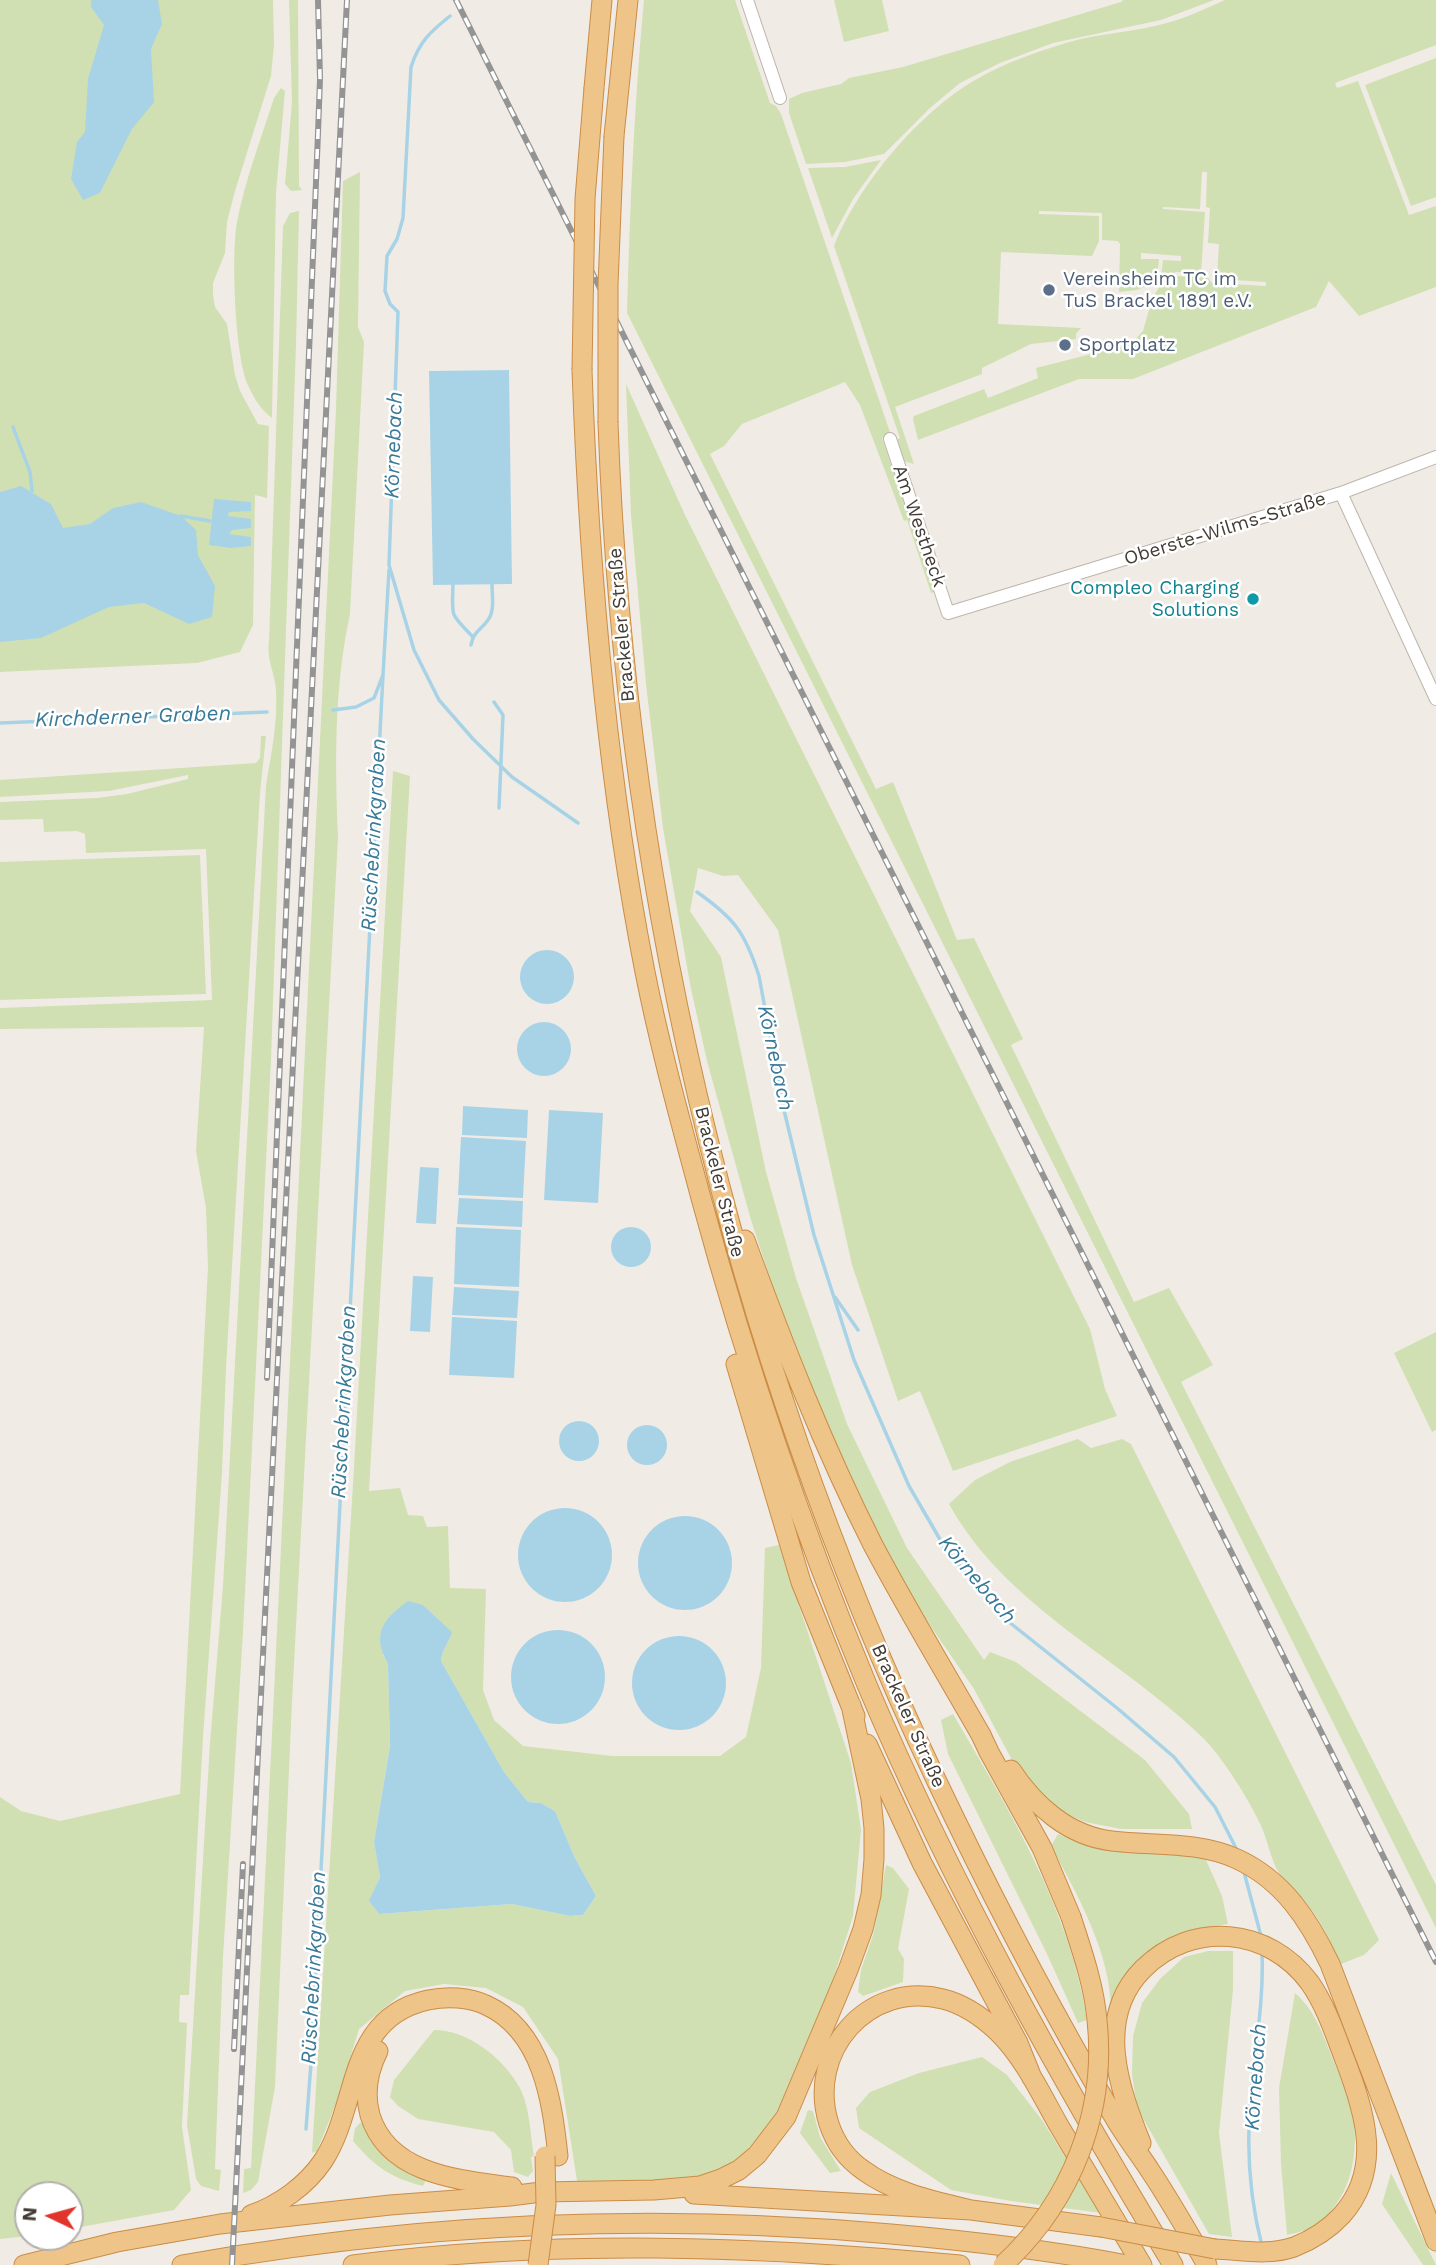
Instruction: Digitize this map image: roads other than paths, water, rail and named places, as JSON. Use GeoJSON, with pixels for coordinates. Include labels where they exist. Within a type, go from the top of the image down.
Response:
{"type":"FeatureCollection","features":[{"type":"Feature","properties":{"kind":"highway","name":"Brackeler Straße"},"geometry":{"type":"LineString","coordinates":[[601,0],[585,199],[582,370],[590,545],[611,766],[645,972],[666,1068],[702,1202],[768,1423],[832,1598],[868,1687],[932,1827],[1002,1967],[1173,2265]]}},
{"type":"Feature","properties":{"kind":"highway","name":"Brackeler Straße"},"geometry":{"type":"LineString","coordinates":[[630,0],[624,30],[614,136],[608,285],[608,423],[617,584],[634,747],[669,966],[738,1258],[792,1427],[824,1515],[889,1676],[954,1818],[1024,1955],[1116,2122],[1211,2257]]}},
{"type":"Feature","properties":{"kind":"highway"},"geometry":{"type":"LineString","coordinates":[[708,1140],[776,1324],[828,1451],[874,1547],[1042,1848],[1071,1917],[1090,1977],[1097,2019],[1099,2070],[1095,2104],[1076,2166],[1060,2196],[1023,2247],[1003,2265]]}},
{"type":"Feature","properties":{"kind":"highway"},"geometry":{"type":"LineString","coordinates":[[702,1202],[707,1257],[749,1409],[802,1582],[851,1705],[922,1863],[1018,2043],[1032,2078]]}},
{"type":"Feature","properties":{"kind":"highway"},"geometry":{"type":"LineString","coordinates":[[24,2265],[117,2242],[220,2224],[541,2192],[654,2190],[700,2186],[739,2170],[772,2138],[786,2117],[848,1970],[868,1906],[874,1859],[870,1799],[851,1705]]}},
{"type":"Feature","properties":{"kind":"highway"},"geometry":{"type":"LineString","coordinates":[[981,1735],[997,1748],[1022,1786],[1061,1823],[1094,1838],[1200,1848],[1237,1859],[1259,1871],[1291,1899],[1319,1940],[1436,2241]]}},
{"type":"Feature","properties":{"kind":"highway"},"geometry":{"type":"LineString","coordinates":[[1153,2175],[1119,2081],[1115,2035],[1118,2014],[1126,1993],[1154,1959],[1181,1942],[1232,1936],[1265,1945],[1300,1971],[1324,2007],[1361,2102],[1367,2133],[1366,2168],[1351,2205],[1338,2219],[1307,2242],[1268,2252],[1211,2257]]}},
{"type":"Feature","properties":{"kind":"highway"},"geometry":{"type":"LineString","coordinates":[[971,2210],[925,2198],[885,2183],[862,2169],[845,2153],[832,2133],[824,2105],[825,2076],[829,2060],[841,2038],[864,2013],[896,1999],[930,1997],[955,2003],[982,2019],[1012,2047],[1142,2265]]}},
{"type":"Feature","properties":{"kind":"highway"},"geometry":{"type":"LineString","coordinates":[[220,2224],[268,2208],[312,2175],[337,2133],[359,2060],[368,2043],[392,2016],[408,2006],[441,1998],[481,2003],[499,2011],[515,2024],[539,2063],[548,2090],[552,2156],[559,2207],[551,2265]]}},
{"type":"Feature","properties":{"kind":"highway"},"geometry":{"type":"LineString","coordinates":[[538,2265],[552,2156],[527,2068],[514,2043],[497,2026],[472,2013],[437,2011],[404,2023],[383,2043],[369,2073],[367,2102],[376,2129],[395,2153],[420,2168],[442,2176],[541,2192]]}},
{"type":"Feature","properties":{"kind":"highway"},"geometry":{"type":"LineString","coordinates":[[654,2190],[681,2194],[971,2210],[1101,2227],[1211,2257],[1272,2265]]}},
{"type":"Feature","properties":{"kind":"highway"},"geometry":{"type":"LineString","coordinates":[[182,2265],[405,2235],[574,2224],[806,2228],[995,2245],[1125,2264]]}},
{"type":"Feature","properties":{"kind":"highway"},"geometry":{"type":"LineString","coordinates":[[353,2265],[472,2254],[649,2248],[768,2250],[960,2265]]}},
{"type":"Feature","properties":{"kind":"street"},"geometry":{"type":"LineString","coordinates":[[747,0],[780,98]]}},
{"type":"Feature","properties":{"kind":"street","name":"Am Westheck"},"geometry":{"type":"LineString","coordinates":[[890,439],[948,613]]}},
{"type":"Feature","properties":{"kind":"street","name":"Oberste-Wilms-Straße"},"geometry":{"type":"LineString","coordinates":[[948,613],[1341,493],[1436,457]]}},
{"type":"Feature","properties":{"kind":"street","name":"Oberste-Wilms-Straße"},"geometry":{"type":"LineString","coordinates":[[1341,493],[1436,699]]}},
{"type":"Feature","properties":{"kind":"water"},"geometry":{"type":"Polygon","coordinates":[[[91,0],[158,0],[162,24],[151,49],[154,102],[132,129],[100,193],[83,200],[71,179],[77,142],[85,132],[88,79],[104,25],[91,7],[91,0]]]}},
{"type":"Feature","properties":{"kind":"water"},"geometry":{"type":"Polygon","coordinates":[[[509,370],[512,584],[433,585],[429,371],[509,370]]]}},
{"type":"Feature","properties":{"kind":"water"},"geometry":{"type":"Polygon","coordinates":[[[21,486],[51,504],[63,528],[90,524],[113,508],[141,502],[181,516],[196,530],[198,555],[215,586],[212,617],[189,624],[144,603],[109,607],[41,638],[0,642],[0,492],[21,486]]]}},
{"type":"Feature","properties":{"kind":"water"},"geometry":{"type":"Polygon","coordinates":[[[214,499],[251,502],[251,511],[229,512],[228,516],[251,519],[251,528],[232,530],[229,534],[251,537],[251,546],[231,548],[209,545],[214,499]]]}},
{"type":"Feature","properties":{"kind":"water"},"geometry":{"type":"Polygon","coordinates":[[[552,950],[562,954],[570,962],[574,977],[570,992],[562,1000],[542,1004],[532,1000],[524,992],[520,972],[524,962],[532,954],[552,950]]]}},
{"type":"Feature","properties":{"kind":"water"},"geometry":{"type":"Polygon","coordinates":[[[549,1022],[559,1026],[567,1034],[571,1049],[567,1064],[559,1072],[539,1076],[529,1072],[521,1064],[517,1044],[521,1034],[529,1026],[549,1022]]]}},
{"type":"Feature","properties":{"kind":"water"},"geometry":{"type":"Polygon","coordinates":[[[463,1106],[528,1110],[527,1138],[462,1135],[463,1106]]]}},
{"type":"Feature","properties":{"kind":"water"},"geometry":{"type":"Polygon","coordinates":[[[549,1110],[603,1113],[598,1203],[544,1200],[549,1110]]]}},
{"type":"Feature","properties":{"kind":"water"},"geometry":{"type":"Polygon","coordinates":[[[461,1137],[526,1141],[523,1198],[458,1195],[461,1137]]]}},
{"type":"Feature","properties":{"kind":"water"},"geometry":{"type":"Polygon","coordinates":[[[420,1167],[439,1168],[436,1224],[416,1223],[420,1167]]]}},
{"type":"Feature","properties":{"kind":"water"},"geometry":{"type":"Polygon","coordinates":[[[459,1198],[523,1201],[522,1227],[457,1224],[459,1198]]]}},
{"type":"Feature","properties":{"kind":"water"},"geometry":{"type":"Polygon","coordinates":[[[456,1227],[521,1230],[519,1287],[454,1284],[456,1227]]]}},
{"type":"Feature","properties":{"kind":"water"},"geometry":{"type":"Polygon","coordinates":[[[631,1227],[639,1228],[645,1233],[650,1239],[650,1255],[645,1261],[639,1266],[631,1267],[623,1266],[617,1261],[612,1255],[611,1247],[612,1239],[617,1233],[623,1228],[631,1227]]]}},
{"type":"Feature","properties":{"kind":"water"},"geometry":{"type":"Polygon","coordinates":[[[413,1276],[433,1277],[430,1332],[410,1331],[413,1276]]]}},
{"type":"Feature","properties":{"kind":"water"},"geometry":{"type":"Polygon","coordinates":[[[454,1287],[519,1291],[517,1318],[452,1315],[454,1287]]]}},
{"type":"Feature","properties":{"kind":"water"},"geometry":{"type":"Polygon","coordinates":[[[452,1317],[517,1321],[514,1378],[449,1375],[452,1317]]]}},
{"type":"Feature","properties":{"kind":"water"},"geometry":{"type":"Polygon","coordinates":[[[579,1421],[587,1422],[593,1427],[598,1433],[598,1449],[593,1455],[587,1460],[579,1461],[571,1460],[565,1455],[560,1449],[559,1441],[560,1433],[565,1427],[571,1422],[579,1421]]]}},
{"type":"Feature","properties":{"kind":"water"},"geometry":{"type":"Polygon","coordinates":[[[647,1425],[655,1426],[661,1431],[666,1437],[666,1453],[661,1459],[655,1464],[647,1465],[639,1464],[633,1459],[628,1453],[627,1445],[628,1437],[633,1431],[639,1426],[647,1425]]]}},
{"type":"Feature","properties":{"kind":"water"},"geometry":{"type":"Polygon","coordinates":[[[565,1508],[583,1511],[598,1522],[609,1537],[612,1555],[609,1573],[598,1588],[583,1599],[565,1602],[547,1599],[532,1588],[521,1573],[518,1555],[521,1537],[532,1522],[547,1511],[565,1508]]]}},
{"type":"Feature","properties":{"kind":"water"},"geometry":{"type":"Polygon","coordinates":[[[685,1516],[703,1519],[718,1530],[729,1545],[732,1563],[729,1581],[718,1596],[703,1607],[685,1610],[667,1607],[652,1596],[641,1581],[638,1563],[641,1545],[652,1530],[667,1519],[685,1516]]]}},
{"type":"Feature","properties":{"kind":"water"},"geometry":{"type":"Polygon","coordinates":[[[408,1601],[423,1605],[452,1632],[441,1661],[504,1772],[528,1802],[541,1803],[555,1811],[575,1858],[596,1896],[583,1915],[570,1916],[512,1904],[379,1914],[369,1901],[380,1877],[374,1842],[390,1746],[388,1664],[380,1644],[380,1636],[386,1621],[408,1601]]]}},
{"type":"Feature","properties":{"kind":"water"},"geometry":{"type":"Polygon","coordinates":[[[558,1630],[576,1633],[591,1644],[602,1659],[605,1677],[602,1695],[591,1710],[576,1721],[558,1724],[540,1721],[525,1710],[514,1695],[511,1677],[514,1659],[525,1644],[540,1633],[558,1630]]]}},
{"type":"Feature","properties":{"kind":"water"},"geometry":{"type":"Polygon","coordinates":[[[679,1636],[697,1639],[712,1650],[723,1665],[726,1683],[723,1701],[712,1716],[697,1727],[679,1730],[661,1727],[646,1716],[635,1701],[632,1683],[635,1665],[646,1650],[661,1639],[679,1636]]]}},
{"type":"Feature","properties":{"kind":"waterway","name":"Körnebach"},"geometry":{"type":"LineString","coordinates":[[450,16],[426,38],[411,67],[403,218],[397,239],[387,256],[385,291],[390,304],[398,312],[389,565],[414,650],[439,700],[473,739],[512,777],[578,823]]}},
{"type":"Feature","properties":{"kind":"waterway"},"geometry":{"type":"LineString","coordinates":[[13,427],[30,472],[32,491]]}},
{"type":"Feature","properties":{"kind":"waterway"},"geometry":{"type":"LineString","coordinates":[[181,516],[210,521]]}},
{"type":"Feature","properties":{"kind":"waterway","name":"Kirchderner Graben"},"geometry":{"type":"LineString","coordinates":[[333,710],[356,707],[374,698],[383,675],[389,570]]}},
{"type":"Feature","properties":{"kind":"waterway"},"geometry":{"type":"LineString","coordinates":[[471,645],[475,634],[492,612],[492,584]]}},
{"type":"Feature","properties":{"kind":"waterway"},"geometry":{"type":"LineString","coordinates":[[453,585],[454,614],[472,636]]}},
{"type":"Feature","properties":{"kind":"waterway","name":"Rüschebrinkgraben"},"geometry":{"type":"LineString","coordinates":[[306,2129],[383,675]]}},
{"type":"Feature","properties":{"kind":"waterway"},"geometry":{"type":"LineString","coordinates":[[494,702],[503,715],[499,808]]}},
{"type":"Feature","properties":{"kind":"waterway","name":"Kirchderner Graben"},"geometry":{"type":"LineString","coordinates":[[0,723],[267,712]]}},
{"type":"Feature","properties":{"kind":"waterway","name":"Körnebach"},"geometry":{"type":"LineString","coordinates":[[697,892],[737,927],[754,961],[783,1106],[814,1235],[854,1360],[909,1486],[945,1548],[1004,1618],[1174,1757],[1215,1807],[1238,1852]]}},
{"type":"Feature","properties":{"kind":"waterway"},"geometry":{"type":"LineString","coordinates":[[835,1297],[858,1330]]}},
{"type":"Feature","properties":{"kind":"waterway","name":"Körnebach"},"geometry":{"type":"LineString","coordinates":[[1244,1872],[1261,1936]]}},
{"type":"Feature","properties":{"kind":"waterway","name":"Körnebach"},"geometry":{"type":"LineString","coordinates":[[1262,1954],[1249,2133],[1251,2190],[1262,2246]]}},
{"type":"Feature","properties":{"kind":"railway"},"geometry":{"type":"LineString","coordinates":[[267,1378],[320,79],[318,0]]}},
{"type":"Feature","properties":{"kind":"railway"},"geometry":{"type":"LineString","coordinates":[[232,2265],[347,0]]}},
{"type":"Feature","properties":{"kind":"railway"},"geometry":{"type":"LineString","coordinates":[[456,0],[1436,1962]]}},
{"type":"Feature","properties":{"kind":"railway"},"geometry":{"type":"LineString","coordinates":[[234,2049],[243,1864]]}},
{"type":"Feature","properties":{"kind":"place","name":"Vereinsheim TC im TuS Brackel 1891 e.V."},"geometry":{"type":"Point","coordinates":[1049,290]}},
{"type":"Feature","properties":{"kind":"place","name":"Sportplatz"},"geometry":{"type":"Point","coordinates":[1065,345]}},
{"type":"Feature","properties":{"kind":"place","name":"Compleo Charging Solutions"},"geometry":{"type":"Point","coordinates":[1253,599]}}]}
